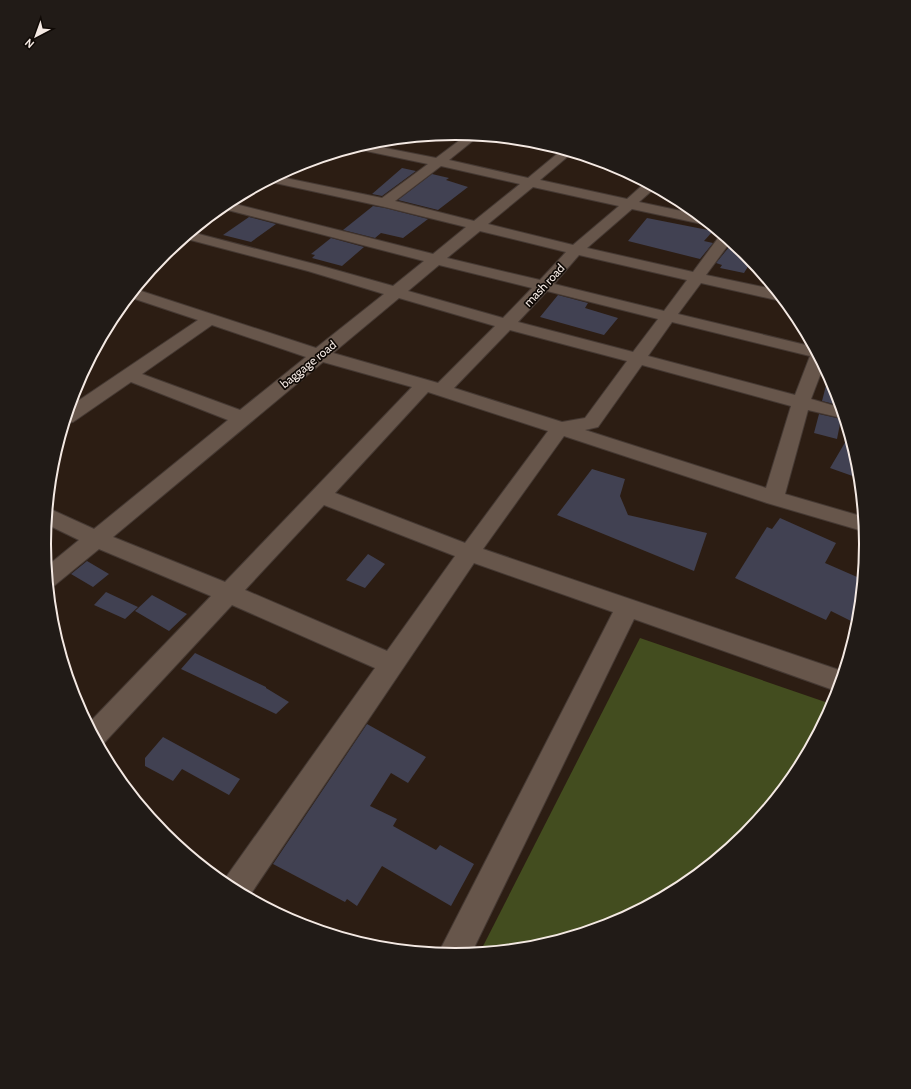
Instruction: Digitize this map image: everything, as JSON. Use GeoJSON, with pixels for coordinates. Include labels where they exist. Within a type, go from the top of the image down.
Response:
{"type":"FeatureCollection","features":[{"type":"Feature","properties":{"kind":"street"},"geometry":{"type":"LineString","coordinates":[[386,203],[467,140]]}},
{"type":"Feature","properties":{"kind":"street"},"geometry":{"type":"LineString","coordinates":[[373,149],[439,162],[694,218]]}},
{"type":"Feature","properties":{"kind":"street","name":"baggage road"},"geometry":{"type":"LineString","coordinates":[[52,575],[319,355],[479,226],[528,182],[563,155]]}},
{"type":"Feature","properties":{"kind":"street"},"geometry":{"type":"LineString","coordinates":[[280,181],[386,203],[576,250],[773,294]]}},
{"type":"Feature","properties":{"kind":"street","name":"mash road"},"geometry":{"type":"LineString","coordinates":[[98,732],[320,495],[433,388],[507,324],[576,250],[647,189]]}},
{"type":"Feature","properties":{"kind":"street"},"geometry":{"type":"LineString","coordinates":[[232,207],[811,351]]}},
{"type":"Feature","properties":{"kind":"street"},"geometry":{"type":"LineString","coordinates":[[193,237],[398,292],[507,324],[838,412]]}},
{"type":"Feature","properties":{"kind":"street"},"geometry":{"type":"LineString","coordinates":[[239,886],[469,553],[560,429],[590,423],[670,316],[723,241]]}},
{"type":"Feature","properties":{"kind":"street"},"geometry":{"type":"LineString","coordinates":[[137,295],[209,320],[319,355],[433,388],[774,498],[859,523]]}},
{"type":"Feature","properties":{"kind":"street"},"geometry":{"type":"LineString","coordinates":[[72,414],[209,320]]}},
{"type":"Feature","properties":{"kind":"street"},"geometry":{"type":"LineString","coordinates":[[774,498],[801,402],[816,363]]}},
{"type":"Feature","properties":{"kind":"street"},"geometry":{"type":"LineString","coordinates":[[129,374],[242,418]]}},
{"type":"Feature","properties":{"kind":"street"},"geometry":{"type":"LineString","coordinates":[[320,495],[469,553],[627,609],[837,680]]}},
{"type":"Feature","properties":{"kind":"street"},"geometry":{"type":"LineString","coordinates":[[52,517],[96,539],[228,593],[392,664]]}},
{"type":"Feature","properties":{"kind":"street"},"geometry":{"type":"LineString","coordinates":[[456,949],[627,609]]}},
{"type":"Feature","properties":{"kind":"green space"},"geometry":{"type":"Polygon","coordinates":[[[640,638],[827,703],[806,747],[792,769],[760,811],[742,831],[722,849],[680,881],[658,895],[634,907],[586,928],[534,941],[508,946],[482,948],[640,638]]]}},
{"type":"Feature","properties":{"kind":"building"},"geometry":{"type":"Polygon","coordinates":[[[402,168],[416,171],[382,196],[372,194],[402,168]]]}},
{"type":"Feature","properties":{"kind":"building"},"geometry":{"type":"Polygon","coordinates":[[[432,174],[449,178],[446,180],[468,187],[438,210],[398,200],[432,174]]]}},
{"type":"Feature","properties":{"kind":"building"},"geometry":{"type":"Polygon","coordinates":[[[373,206],[428,219],[403,238],[381,233],[375,238],[343,230],[373,206]]]}},
{"type":"Feature","properties":{"kind":"building"},"geometry":{"type":"Polygon","coordinates":[[[249,217],[276,224],[251,242],[223,235],[249,217]]]}},
{"type":"Feature","properties":{"kind":"building"},"geometry":{"type":"Polygon","coordinates":[[[647,218],[710,230],[712,232],[704,241],[713,243],[700,259],[628,241],[647,218]]]}},
{"type":"Feature","properties":{"kind":"building"},"geometry":{"type":"Polygon","coordinates":[[[331,238],[364,247],[342,266],[312,258],[315,255],[311,254],[331,238]]]}},
{"type":"Feature","properties":{"kind":"building"},"geometry":{"type":"Polygon","coordinates":[[[729,247],[749,265],[744,273],[720,268],[722,265],[716,263],[729,247]]]}},
{"type":"Feature","properties":{"kind":"building"},"geometry":{"type":"Polygon","coordinates":[[[558,295],[588,303],[585,308],[618,318],[604,335],[540,317],[558,295]]]}},
{"type":"Feature","properties":{"kind":"building"},"geometry":{"type":"Polygon","coordinates":[[[826,384],[835,404],[822,401],[826,384]]]}},
{"type":"Feature","properties":{"kind":"building"},"geometry":{"type":"Polygon","coordinates":[[[819,414],[840,419],[837,439],[814,433],[819,414]]]}},
{"type":"Feature","properties":{"kind":"building"},"geometry":{"type":"Polygon","coordinates":[[[846,441],[854,477],[830,468],[846,441]]]}},
{"type":"Feature","properties":{"kind":"building"},"geometry":{"type":"Polygon","coordinates":[[[592,469],[625,479],[620,496],[628,515],[707,533],[694,571],[557,515],[592,469]]]}},
{"type":"Feature","properties":{"kind":"building"},"geometry":{"type":"Polygon","coordinates":[[[780,518],[836,543],[825,563],[858,578],[857,597],[852,622],[831,611],[826,620],[735,578],[767,527],[772,529],[780,518]]]}},
{"type":"Feature","properties":{"kind":"building"},"geometry":{"type":"Polygon","coordinates":[[[368,554],[385,564],[365,588],[346,580],[368,554]]]}},
{"type":"Feature","properties":{"kind":"building"},"geometry":{"type":"Polygon","coordinates":[[[87,561],[109,574],[93,587],[71,574],[87,561]]]}},
{"type":"Feature","properties":{"kind":"building"},"geometry":{"type":"Polygon","coordinates":[[[106,592],[138,607],[125,619],[94,605],[106,592]]]}},
{"type":"Feature","properties":{"kind":"building"},"geometry":{"type":"Polygon","coordinates":[[[152,595],[187,614],[169,631],[135,611],[152,595]]]}},
{"type":"Feature","properties":{"kind":"building"},"geometry":{"type":"Polygon","coordinates":[[[195,653],[266,687],[289,702],[276,714],[181,669],[195,653]]]}},
{"type":"Feature","properties":{"kind":"building"},"geometry":{"type":"Polygon","coordinates":[[[367,724],[426,757],[408,783],[391,773],[370,806],[397,819],[393,826],[436,850],[440,845],[474,864],[451,906],[382,866],[357,906],[347,899],[345,902],[273,864],[367,724]]]}},
{"type":"Feature","properties":{"kind":"building"},"geometry":{"type":"Polygon","coordinates":[[[163,737],[240,779],[229,795],[182,769],[173,781],[145,766],[145,758],[163,737]]]}}]}
